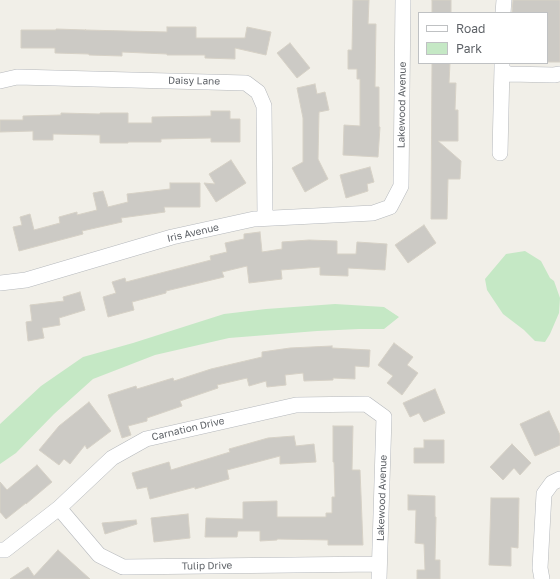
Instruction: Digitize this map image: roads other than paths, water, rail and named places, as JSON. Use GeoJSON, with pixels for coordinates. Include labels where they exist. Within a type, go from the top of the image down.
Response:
{"type":"FeatureCollection","features":[{"type":"Feature","properties":{"kind":"street","name":"Lakewood Avenue"},"geometry":{"type":"LineString","coordinates":[[390,207],[401,186],[403,0]]}},
{"type":"Feature","properties":{"kind":"street"},"geometry":{"type":"LineString","coordinates":[[503,12],[504,0]]}},
{"type":"Feature","properties":{"kind":"street"},"geometry":{"type":"LineString","coordinates":[[502,65],[504,72],[509,74],[554,76],[560,74]]}},
{"type":"Feature","properties":{"kind":"street"},"geometry":{"type":"LineString","coordinates":[[500,153],[502,65]]}},
{"type":"Feature","properties":{"kind":"street","name":"Daisy Lane"},"geometry":{"type":"LineString","coordinates":[[0,81],[17,77],[246,83],[258,92],[264,106],[265,218]]}},
{"type":"Feature","properties":{"kind":"street","name":"Iris Avenue"},"geometry":{"type":"LineString","coordinates":[[0,283],[39,277],[172,237],[247,220],[373,213],[390,207]]}},
{"type":"Feature","properties":{"kind":"street","name":"Carnation Drive"},"geometry":{"type":"LineString","coordinates":[[0,550],[4,550],[59,508],[112,458],[146,439],[296,405],[366,404],[384,417]]}},
{"type":"Feature","properties":{"kind":"street","name":"Lakewood Avenue"},"geometry":{"type":"LineString","coordinates":[[379,579],[384,417]]}},
{"type":"Feature","properties":{"kind":"street"},"geometry":{"type":"LineString","coordinates":[[542,579],[540,568],[544,494],[552,483],[560,479]]}},
{"type":"Feature","properties":{"kind":"street","name":"Tulip Drive"},"geometry":{"type":"LineString","coordinates":[[59,508],[99,555],[123,567],[379,564]]}}]}
